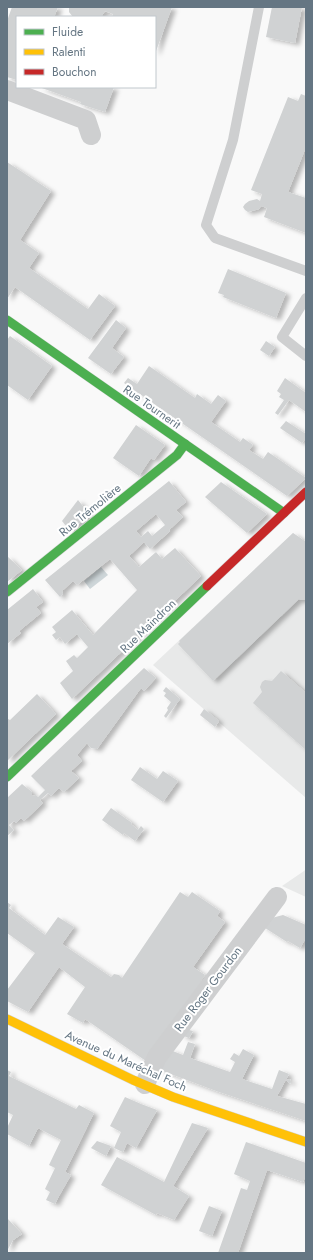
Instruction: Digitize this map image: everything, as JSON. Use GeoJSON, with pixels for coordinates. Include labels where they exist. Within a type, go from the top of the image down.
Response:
{"type":"FeatureCollection","features":[{"type":"Feature","properties":{"kind":"street"},"geometry":{"type":"LineString","coordinates":[[7,90],[86,120],[91,135]]}},
{"type":"Feature","properties":{"kind":"street","name":"Rue Tournerit"},"geometry":{"type":"LineString","coordinates":[[7,320],[284,513]]}},
{"type":"Feature","properties":{"kind":"street","name":"Rue Trémolière"},"geometry":{"type":"LineString","coordinates":[[7,592],[176,456],[185,444]]}},
{"type":"Feature","properties":{"kind":"street","name":"Rue Maindron"},"geometry":{"type":"LineString","coordinates":[[7,777],[306,492]]}},
{"type":"Feature","properties":{"kind":"street","name":"Rue Roger Gourdon"},"geometry":{"type":"LineString","coordinates":[[145,1084],[157,1057],[277,897]]}},
{"type":"Feature","properties":{"kind":"street","name":"Avenue du Maréchal Foch"},"geometry":{"type":"LineString","coordinates":[[7,1019],[173,1097],[306,1142]]}},
{"type":"Feature","properties":{"kind":"lane"},"geometry":{"type":"LineString","coordinates":[[259,7],[233,140],[206,225],[215,238],[306,271]]}},
{"type":"Feature","properties":{"kind":"lane"},"geometry":{"type":"LineString","coordinates":[[306,298],[282,337],[306,356]]}},
{"type":"Feature","properties":{"kind":"shaded area"},"geometry":{"type":"Polygon","coordinates":[[[293,533],[306,542],[306,798],[153,665],[293,533]]]}},
{"type":"Feature","properties":{"kind":"shaded area"},"geometry":{"type":"Polygon","coordinates":[[[101,567],[108,575],[90,589],[84,581],[101,567]]]}},
{"type":"Feature","properties":{"kind":"shaded area"},"geometry":{"type":"Polygon","coordinates":[[[306,869],[306,897],[282,886],[304,871],[306,869]]]}},
{"type":"Feature","properties":{"kind":"building"},"geometry":{"type":"Polygon","coordinates":[[[12,7],[58,7],[54,16],[16,16],[16,80],[7,77],[7,21],[12,7]]]}},
{"type":"Feature","properties":{"kind":"building"},"geometry":{"type":"Polygon","coordinates":[[[69,7],[172,7],[156,51],[156,16],[112,16],[113,14],[105,11],[102,16],[72,16],[69,12],[69,7]]]}},
{"type":"Feature","properties":{"kind":"building"},"geometry":{"type":"Polygon","coordinates":[[[272,7],[302,7],[295,43],[266,37],[272,7]]]}},
{"type":"Feature","properties":{"kind":"building"},"geometry":{"type":"Polygon","coordinates":[[[42,88],[114,88],[105,112],[80,104],[81,102],[42,88]]]}},
{"type":"Feature","properties":{"kind":"building"},"geometry":{"type":"Polygon","coordinates":[[[301,94],[306,96],[306,147],[288,192],[306,198],[306,233],[264,217],[267,208],[261,206],[259,209],[248,212],[243,207],[249,201],[257,199],[260,201],[262,194],[251,190],[288,97],[298,101],[301,94]]]}},
{"type":"Feature","properties":{"kind":"building"},"geometry":{"type":"Polygon","coordinates":[[[7,162],[51,191],[20,240],[39,253],[29,268],[88,309],[99,294],[115,306],[90,340],[15,287],[7,299],[7,162]]]}},
{"type":"Feature","properties":{"kind":"building"},"geometry":{"type":"Polygon","coordinates":[[[228,269],[286,293],[276,318],[223,297],[224,295],[218,293],[228,269]]]}},
{"type":"Feature","properties":{"kind":"building"},"geometry":{"type":"Polygon","coordinates":[[[116,320],[126,328],[112,348],[124,357],[111,374],[88,358],[116,320]]]}},
{"type":"Feature","properties":{"kind":"building"},"geometry":{"type":"Polygon","coordinates":[[[10,336],[52,366],[28,400],[7,385],[7,340],[10,336]]]}},
{"type":"Feature","properties":{"kind":"building"},"geometry":{"type":"Polygon","coordinates":[[[266,341],[275,347],[269,356],[260,350],[266,341]]]}},
{"type":"Feature","properties":{"kind":"building"},"geometry":{"type":"Polygon","coordinates":[[[149,366],[195,398],[197,394],[211,404],[218,395],[226,401],[211,422],[240,442],[243,438],[253,445],[249,450],[263,459],[268,452],[306,478],[287,496],[124,383],[128,378],[137,384],[149,366]]]}},
{"type":"Feature","properties":{"kind":"building"},"geometry":{"type":"Polygon","coordinates":[[[285,378],[306,393],[306,412],[289,400],[278,415],[275,413],[284,400],[279,397],[281,394],[277,391],[285,378]]]}},
{"type":"Feature","properties":{"kind":"building"},"geometry":{"type":"Polygon","coordinates":[[[286,421],[306,434],[306,438],[302,443],[280,428],[286,421]]]}},
{"type":"Feature","properties":{"kind":"building"},"geometry":{"type":"Polygon","coordinates":[[[136,425],[165,445],[154,460],[151,458],[139,476],[113,458],[136,425]]]}},
{"type":"Feature","properties":{"kind":"building"},"geometry":{"type":"Polygon","coordinates":[[[169,481],[186,502],[176,510],[183,517],[169,530],[170,531],[150,549],[144,542],[129,556],[139,567],[156,552],[162,559],[175,548],[201,576],[72,699],[60,683],[73,671],[66,661],[74,655],[77,658],[88,647],[77,634],[65,644],[60,637],[56,640],[52,635],[56,632],[52,627],[72,610],[93,635],[137,590],[110,559],[77,585],[73,581],[62,591],[63,594],[60,597],[45,580],[169,481]],[[156,514],[136,531],[141,537],[148,531],[152,536],[165,525],[156,514]]]}},
{"type":"Feature","properties":{"kind":"building"},"geometry":{"type":"Polygon","coordinates":[[[221,482],[267,514],[247,533],[205,497],[221,482]]]}},
{"type":"Feature","properties":{"kind":"building"},"geometry":{"type":"Polygon","coordinates":[[[78,500],[90,515],[70,531],[62,521],[78,500]]]}},
{"type":"Feature","properties":{"kind":"building"},"geometry":{"type":"Polygon","coordinates":[[[293,533],[306,542],[306,600],[299,599],[213,681],[178,644],[180,642],[179,641],[293,533]]]}},
{"type":"Feature","properties":{"kind":"building"},"geometry":{"type":"Polygon","coordinates":[[[7,556],[22,570],[7,582],[7,556]]]}},
{"type":"Feature","properties":{"kind":"building"},"geometry":{"type":"Polygon","coordinates":[[[33,589],[43,602],[36,607],[41,613],[19,631],[21,633],[7,644],[7,610],[33,589]]]}},
{"type":"Feature","properties":{"kind":"building"},"geometry":{"type":"Polygon","coordinates":[[[144,668],[156,678],[144,691],[141,688],[97,749],[91,748],[87,743],[77,755],[82,761],[71,771],[79,778],[64,792],[59,788],[51,796],[48,793],[40,800],[43,803],[24,821],[21,818],[16,823],[14,821],[9,825],[14,830],[7,836],[7,798],[22,784],[32,792],[32,796],[36,795],[38,797],[45,790],[31,776],[144,668]]]}},
{"type":"Feature","properties":{"kind":"building"},"geometry":{"type":"Polygon","coordinates":[[[281,671],[306,693],[306,750],[253,703],[262,692],[260,687],[262,682],[265,680],[272,681],[281,671]]]}},
{"type":"Feature","properties":{"kind":"building"},"geometry":{"type":"Polygon","coordinates":[[[166,687],[180,699],[166,718],[164,716],[171,702],[164,696],[166,693],[163,691],[166,687]]]}},
{"type":"Feature","properties":{"kind":"building"},"geometry":{"type":"Polygon","coordinates":[[[37,694],[56,714],[7,761],[7,720],[10,720],[37,694]]]}},
{"type":"Feature","properties":{"kind":"building"},"geometry":{"type":"Polygon","coordinates":[[[204,709],[219,721],[215,727],[200,715],[204,709]]]}},
{"type":"Feature","properties":{"kind":"building"},"geometry":{"type":"Polygon","coordinates":[[[140,767],[157,779],[163,771],[178,781],[163,802],[131,780],[140,767]]]}},
{"type":"Feature","properties":{"kind":"building"},"geometry":{"type":"Polygon","coordinates":[[[111,808],[132,823],[131,824],[138,830],[141,826],[144,829],[135,841],[124,833],[123,835],[102,820],[111,808]]]}},
{"type":"Feature","properties":{"kind":"building"},"geometry":{"type":"Polygon","coordinates":[[[180,892],[188,897],[192,892],[220,911],[217,916],[225,922],[193,967],[205,975],[201,981],[204,984],[146,1061],[85,1019],[83,1023],[67,1014],[85,987],[59,967],[28,1012],[7,1001],[7,990],[35,953],[7,933],[7,902],[11,905],[9,908],[45,935],[58,917],[74,927],[62,944],[111,977],[114,974],[119,975],[122,978],[180,892]]]}},
{"type":"Feature","properties":{"kind":"building"},"geometry":{"type":"Polygon","coordinates":[[[283,915],[306,925],[306,938],[300,948],[288,941],[287,942],[262,926],[268,919],[283,915]]]}},
{"type":"Feature","properties":{"kind":"building"},"geometry":{"type":"Polygon","coordinates":[[[185,1029],[193,1031],[189,1038],[181,1035],[185,1029]]]}},
{"type":"Feature","properties":{"kind":"building"},"geometry":{"type":"Polygon","coordinates":[[[188,1042],[195,1044],[190,1058],[230,1072],[235,1062],[230,1059],[234,1053],[239,1056],[243,1049],[254,1055],[242,1079],[272,1089],[279,1070],[289,1074],[277,1096],[306,1104],[306,1121],[219,1092],[160,1070],[170,1050],[183,1055],[188,1042]]]}},
{"type":"Feature","properties":{"kind":"building"},"geometry":{"type":"Polygon","coordinates":[[[7,1070],[11,1072],[9,1076],[76,1109],[79,1105],[94,1113],[65,1172],[71,1175],[55,1204],[46,1200],[50,1192],[45,1189],[55,1168],[49,1165],[61,1140],[38,1128],[29,1146],[7,1134],[7,1128],[13,1115],[7,1112],[7,1070]]]}},
{"type":"Feature","properties":{"kind":"building"},"geometry":{"type":"Polygon","coordinates":[[[290,1079],[291,1082],[290,1084],[286,1080],[290,1079]]]}},
{"type":"Feature","properties":{"kind":"building"},"geometry":{"type":"Polygon","coordinates":[[[125,1097],[157,1110],[136,1148],[127,1143],[123,1152],[114,1148],[121,1132],[110,1126],[125,1097]]]}},
{"type":"Feature","properties":{"kind":"building"},"geometry":{"type":"Polygon","coordinates":[[[192,1123],[208,1128],[173,1186],[189,1196],[174,1220],[157,1213],[156,1215],[101,1185],[117,1157],[164,1182],[192,1123]]]}},
{"type":"Feature","properties":{"kind":"building"},"geometry":{"type":"Polygon","coordinates":[[[97,1141],[111,1146],[106,1156],[91,1148],[97,1141]]]}},
{"type":"Feature","properties":{"kind":"building"},"geometry":{"type":"Polygon","coordinates":[[[246,1142],[306,1163],[306,1175],[303,1182],[267,1170],[238,1253],[218,1253],[241,1188],[247,1190],[250,1181],[234,1174],[246,1142]]]}},
{"type":"Feature","properties":{"kind":"building"},"geometry":{"type":"Polygon","coordinates":[[[209,1206],[222,1211],[212,1236],[199,1231],[209,1206]]]}},
{"type":"Feature","properties":{"kind":"building"},"geometry":{"type":"Polygon","coordinates":[[[7,1218],[22,1234],[13,1240],[7,1251],[7,1218]]]}},
{"type":"Feature","properties":{"kind":"traffic: fast"},"geometry":{"type":"LineString","coordinates":[[7,320],[284,513]]}},
{"type":"Feature","properties":{"kind":"traffic: fast"},"geometry":{"type":"LineString","coordinates":[[7,592],[177,455],[185,444]]}},
{"type":"Feature","properties":{"kind":"traffic: fast"},"geometry":{"type":"LineString","coordinates":[[7,777],[207,586]]}},
{"type":"Feature","properties":{"kind":"traffic: slow"},"geometry":{"type":"LineString","coordinates":[[7,1019],[133,1080],[173,1097],[306,1142]]}},
{"type":"Feature","properties":{"kind":"traffic: jam"},"geometry":{"type":"LineString","coordinates":[[207,586],[306,492]]}}]}
